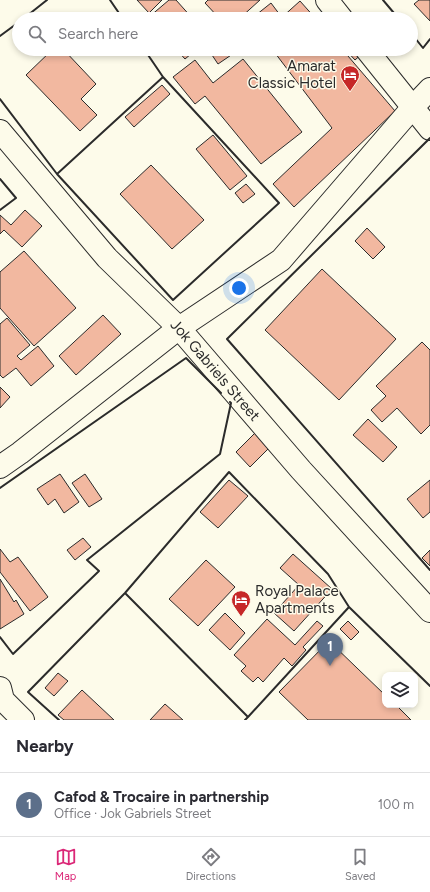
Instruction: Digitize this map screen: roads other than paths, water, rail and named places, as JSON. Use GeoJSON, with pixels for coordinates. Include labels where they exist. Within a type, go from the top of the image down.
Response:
{"type":"FeatureCollection","features":[{"type":"Feature","properties":{"kind":"street"},"geometry":{"type":"LineString","coordinates":[[326,0],[336,12]]}},
{"type":"Feature","properties":{"kind":"street"},"geometry":{"type":"LineString","coordinates":[[372,56],[430,129]]}},
{"type":"Feature","properties":{"kind":"street"},"geometry":{"type":"LineString","coordinates":[[0,467],[20,453],[179,328],[281,260],[430,89]]}},
{"type":"Feature","properties":{"kind":"street","name":"Jok Gabriels Street"},"geometry":{"type":"LineString","coordinates":[[0,131],[107,258],[179,328],[301,470],[430,611]]}},
{"type":"Feature","properties":{"kind":"street"},"geometry":{"type":"LineString","coordinates":[[1,697],[23,720]]}},
{"type":"Feature","properties":{"kind":"place","name":"Amarat Classic Hotel"},"geometry":{"type":"Point","coordinates":[350,92]}},
{"type":"Feature","properties":{"kind":"place","name":"Royal Palace Apartments"},"geometry":{"type":"Point","coordinates":[241,617]}},
{"type":"Feature","properties":{"kind":"place","name":"Cafod & Trocaire in partnership"},"geometry":{"type":"Point","coordinates":[330,666]}}]}
